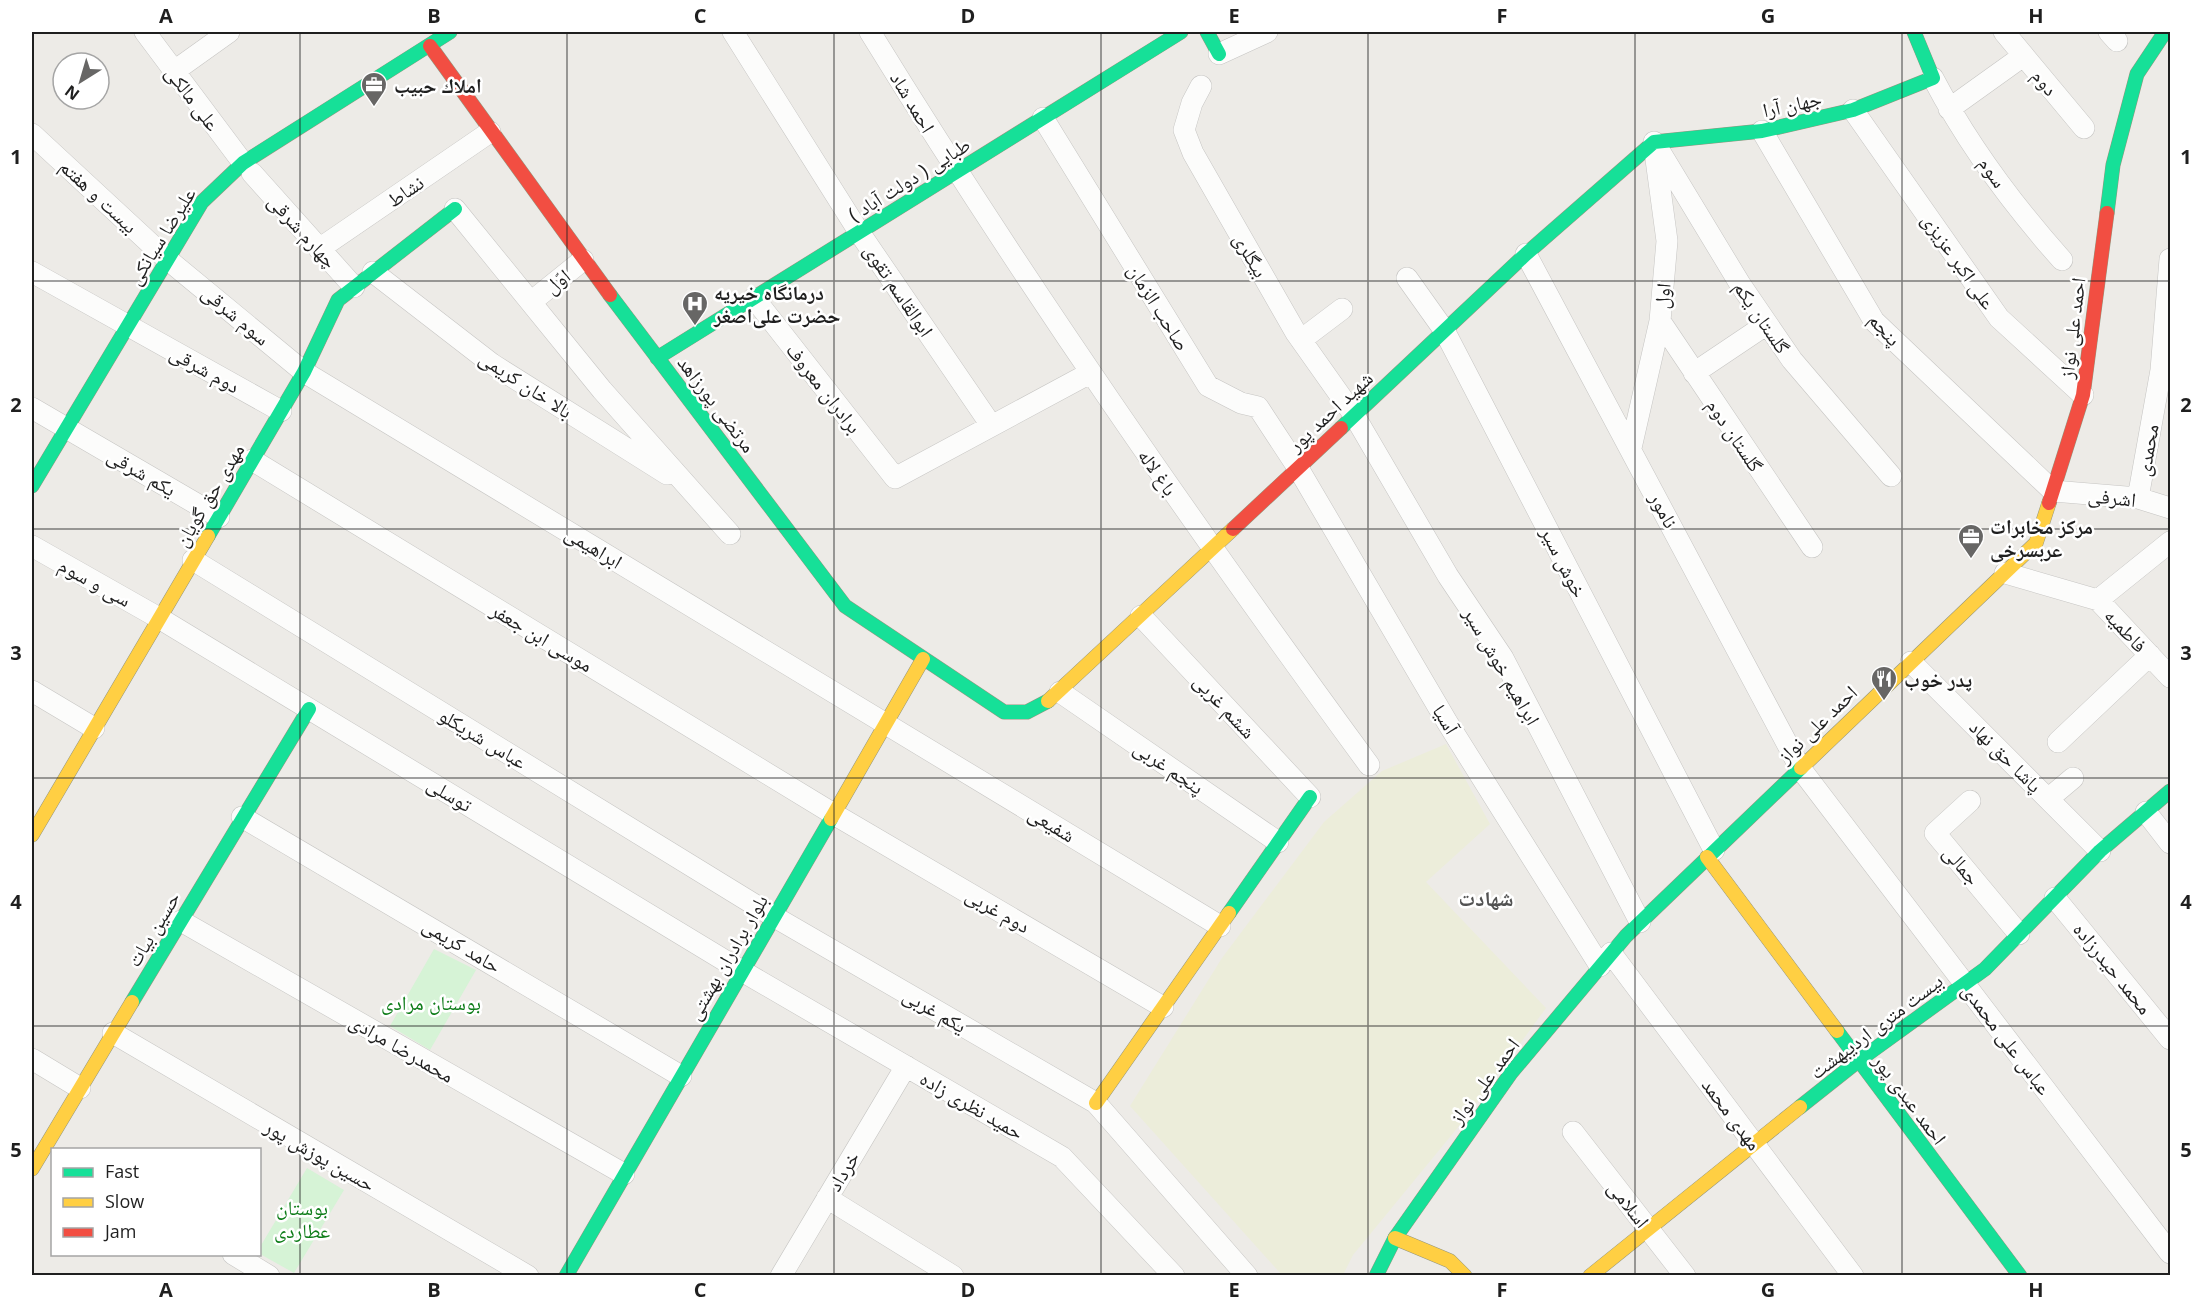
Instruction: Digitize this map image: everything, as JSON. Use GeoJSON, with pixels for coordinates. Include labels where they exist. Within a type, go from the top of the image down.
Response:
{"type":"FeatureCollection","features":[{"type":"Feature","properties":{"kind":"street","name":"علی مالکی"},"geometry":{"type":"LineString","coordinates":[[145,32],[173,72],[248,168]]}},
{"type":"Feature","properties":{"kind":"street"},"geometry":{"type":"LineString","coordinates":[[173,72],[229,32]]}},
{"type":"Feature","properties":{"kind":"street","name":"علیرضا سیانکی"},"geometry":{"type":"LineString","coordinates":[[32,486],[202,202],[248,168],[450,32]]}},
{"type":"Feature","properties":{"kind":"street","name":"ابوالقاسم تقوی"},"geometry":{"type":"LineString","coordinates":[[733,32],[859,232],[991,425]]}},
{"type":"Feature","properties":{"kind":"street","name":"احمد شاد"},"geometry":{"type":"LineString","coordinates":[[870,32],[957,173]]}},
{"type":"Feature","properties":{"kind":"street","name":"طبایی ( دولت آباد )"},"geometry":{"type":"LineString","coordinates":[[657,358],[1181,32]]}},
{"type":"Feature","properties":{"kind":"street"},"geometry":{"type":"LineString","coordinates":[[1207,32],[1219,54],[1267,32]]}},
{"type":"Feature","properties":{"kind":"street"},"geometry":{"type":"LineString","coordinates":[[1914,32],[1933,78]]}},
{"type":"Feature","properties":{"kind":"street","name":"احمد علی نواز"},"geometry":{"type":"LineString","coordinates":[[1376,1275],[1395,1238],[1511,1073],[1605,959],[1640,922],[2036,543],[2083,395],[2113,165],[2137,74],[2165,32]]}},
{"type":"Feature","properties":{"kind":"street","name":"دوم"},"geometry":{"type":"LineString","coordinates":[[2007,33],[2023,56],[2084,128]]}},
{"type":"Feature","properties":{"kind":"street","name":"مرتضی پورزاهد"},"geometry":{"type":"LineString","coordinates":[[430,46],[583,260],[845,606],[1004,712],[1017,714],[1034,711]]}},
{"type":"Feature","properties":{"kind":"street"},"geometry":{"type":"LineString","coordinates":[[1949,109],[2023,56]]}},
{"type":"Feature","properties":{"kind":"street","name":"سوم"},"geometry":{"type":"LineString","coordinates":[[1933,78],[1949,109],[2029,223],[2062,260]]}},
{"type":"Feature","properties":{"kind":"street","name":"جهان آرا"},"geometry":{"type":"LineString","coordinates":[[1654,142],[1762,131],[1853,110],[1933,78]]}},
{"type":"Feature","properties":{"kind":"street","name":"بیگلری"},"geometry":{"type":"LineString","coordinates":[[1201,86],[1184,130],[1193,153],[1301,340],[1354,415]]}},
{"type":"Feature","properties":{"kind":"street","name":"علی اکبر عزیزی"},"geometry":{"type":"LineString","coordinates":[[1853,110],[1999,318],[2083,395]]}},
{"type":"Feature","properties":{"kind":"street","name":"صاحب الزمان"},"geometry":{"type":"LineString","coordinates":[[1043,118],[1208,386],[1241,404],[1258,406],[1298,468]]}},
{"type":"Feature","properties":{"kind":"street","name":"پنجم"},"geometry":{"type":"LineString","coordinates":[[1762,131],[1874,321],[2053,491]]}},
{"type":"Feature","properties":{"kind":"street","name":"نشاط"},"geometry":{"type":"LineString","coordinates":[[319,249],[490,132]]}},
{"type":"Feature","properties":{"kind":"street","name":"بیست و هفتم"},"geometry":{"type":"LineString","coordinates":[[32,134],[167,259]]}},
{"type":"Feature","properties":{"kind":"street","name":"شهید احمد پور"},"geometry":{"type":"LineString","coordinates":[[1034,711],[1060,692],[1526,254],[1654,142]]}},
{"type":"Feature","properties":{"kind":"street","name":"اول"},"geometry":{"type":"LineString","coordinates":[[1631,448],[1660,321],[1667,241],[1654,142]]}},
{"type":"Feature","properties":{"kind":"street","name":"گلستان یکم"},"geometry":{"type":"LineString","coordinates":[[1654,142],[1767,324],[1792,360],[1891,476]]}},
{"type":"Feature","properties":{"kind":"street","name":"چهارم شرقی"},"geometry":{"type":"LineString","coordinates":[[248,168],[354,287]]}},
{"type":"Feature","properties":{"kind":"street","name":"باغ لاله"},"geometry":{"type":"LineString","coordinates":[[957,173],[1090,373],[1212,549],[1369,765]]}},
{"type":"Feature","properties":{"kind":"street","name":"مهدی حق گویان"},"geometry":{"type":"LineString","coordinates":[[33,829],[304,372],[338,300],[455,209]]}},
{"type":"Feature","properties":{"kind":"street","name":"بالا خان کریمی"},"geometry":{"type":"LineString","coordinates":[[455,209],[602,390],[730,534]]}},
{"type":"Feature","properties":{"kind":"street","name":"نامور"},"geometry":{"type":"LineString","coordinates":[[1526,254],[1800,768]]}},
{"type":"Feature","properties":{"kind":"street","name":"سوم شرقی"},"geometry":{"type":"LineString","coordinates":[[167,259],[304,372]]}},
{"type":"Feature","properties":{"kind":"street","name":"اوّل"},"geometry":{"type":"LineString","coordinates":[[531,302],[583,260]]}},
{"type":"Feature","properties":{"kind":"street","name":"دوم شرقی"},"geometry":{"type":"LineString","coordinates":[[32,272],[281,411]]}},
{"type":"Feature","properties":{"kind":"street","name":"بالا خان کریمی"},"geometry":{"type":"LineString","coordinates":[[373,272],[492,363],[686,486]]}},
{"type":"Feature","properties":{"kind":"street","name":"محمدی"},"geometry":{"type":"LineString","coordinates":[[2138,498],[2161,370],[2170,274]]}},
{"type":"Feature","properties":{"kind":"street","name":"خوش سیر"},"geometry":{"type":"LineString","coordinates":[[1407,278],[1444,330],[1711,854]]}},
{"type":"Feature","properties":{"kind":"street","name":"برادران معروف"},"geometry":{"type":"LineString","coordinates":[[754,298],[895,478],[991,425]]}},
{"type":"Feature","properties":{"kind":"street"},"geometry":{"type":"LineString","coordinates":[[1301,340],[1342,309]]}},
{"type":"Feature","properties":{"kind":"street","name":"گلستان دوم"},"geometry":{"type":"LineString","coordinates":[[1660,321],[1812,547]]}},
{"type":"Feature","properties":{"kind":"street"},"geometry":{"type":"LineString","coordinates":[[1694,373],[1767,324]]}},
{"type":"Feature","properties":{"kind":"street","name":"ابراهیمی"},"geometry":{"type":"LineString","coordinates":[[304,372],[884,723]]}},
{"type":"Feature","properties":{"kind":"street"},"geometry":{"type":"LineString","coordinates":[[991,425],[1090,373]]}},
{"type":"Feature","properties":{"kind":"street","name":"یکم شرقی"},"geometry":{"type":"LineString","coordinates":[[32,408],[219,517]]}},
{"type":"Feature","properties":{"kind":"street","name":"ابراهیم خوش سیر"},"geometry":{"type":"LineString","coordinates":[[1354,415],[1448,576],[1503,658],[1640,922]]}},
{"type":"Feature","properties":{"kind":"street","name":"موسی ابن جعفر"},"geometry":{"type":"LineString","coordinates":[[252,460],[832,813]]}},
{"type":"Feature","properties":{"kind":"street","name":"آسیا"},"geometry":{"type":"LineString","coordinates":[[1298,468],[1447,722],[1605,959]]}},
{"type":"Feature","properties":{"kind":"street","name":"اشرفی"},"geometry":{"type":"LineString","coordinates":[[2053,491],[2138,498],[2170,508]]}},
{"type":"Feature","properties":{"kind":"street"},"geometry":{"type":"LineString","coordinates":[[2098,600],[2170,542]]}},
{"type":"Feature","properties":{"kind":"street","name":"سی و سوم"},"geometry":{"type":"LineString","coordinates":[[32,546],[159,618]]}},
{"type":"Feature","properties":{"kind":"street","name":"عباس شریکلو"},"geometry":{"type":"LineString","coordinates":[[193,560],[773,916]]}},
{"type":"Feature","properties":{"kind":"street","name":"فاطمیه"},"geometry":{"type":"LineString","coordinates":[[2005,573],[2098,600],[2170,677]]}},
{"type":"Feature","properties":{"kind":"street","name":"ششم غربی"},"geometry":{"type":"LineString","coordinates":[[1141,616],[1310,797]]}},
{"type":"Feature","properties":{"kind":"street","name":"توسلی"},"geometry":{"type":"LineString","coordinates":[[159,618],[742,971]]}},
{"type":"Feature","properties":{"kind":"street"},"geometry":{"type":"LineString","coordinates":[[2058,742],[2150,655]]}},
{"type":"Feature","properties":{"kind":"street","name":"بلوار برادران بهشتی"},"geometry":{"type":"LineString","coordinates":[[566,1275],[923,659]]}},
{"type":"Feature","properties":{"kind":"street","name":"پاشا حق نهاد"},"geometry":{"type":"LineString","coordinates":[[1911,662],[2100,851]]}},
{"type":"Feature","properties":{"kind":"street"},"geometry":{"type":"LineString","coordinates":[[32,692],[94,728]]}},
{"type":"Feature","properties":{"kind":"street","name":"پنجم غربی"},"geometry":{"type":"LineString","coordinates":[[1060,692],[1278,842]]}},
{"type":"Feature","properties":{"kind":"street","name":"حسین بیات"},"geometry":{"type":"LineString","coordinates":[[32,1169],[49,1148],[80,1088],[242,816],[309,709]]}},
{"type":"Feature","properties":{"kind":"street","name":"شفیعی"},"geometry":{"type":"LineString","coordinates":[[884,723],[1220,926]]}},
{"type":"Feature","properties":{"kind":"street","name":"عباس علی محمدی"},"geometry":{"type":"LineString","coordinates":[[1800,768],[2170,1253]]}},
{"type":"Feature","properties":{"kind":"street"},"geometry":{"type":"LineString","coordinates":[[2048,799],[2073,778]]}},
{"type":"Feature","properties":{"kind":"street","name":"بیست متری اردیبهشت"},"geometry":{"type":"LineString","coordinates":[[1590,1275],[1647,1227],[1858,1061],[1985,969],[2100,851],[2170,791]]}},
{"type":"Feature","properties":{"kind":"street"},"geometry":{"type":"LineString","coordinates":[[1096,1103],[1310,797]]}},
{"type":"Feature","properties":{"kind":"street","name":"جمالی"},"geometry":{"type":"LineString","coordinates":[[1970,801],[1935,833],[2019,934]]}},
{"type":"Feature","properties":{"kind":"street"},"geometry":{"type":"LineString","coordinates":[[2146,812],[2170,843]]}},
{"type":"Feature","properties":{"kind":"street","name":"دوم غربی"},"geometry":{"type":"LineString","coordinates":[[832,813],[1163,1007]]}},
{"type":"Feature","properties":{"kind":"street","name":"حامد کریمی"},"geometry":{"type":"LineString","coordinates":[[242,816],[681,1076]]}},
{"type":"Feature","properties":{"kind":"street","name":"احمد عبدی پور"},"geometry":{"type":"LineString","coordinates":[[1711,854],[1858,1061],[2020,1275]]}},
{"type":"Feature","properties":{"kind":"street","name":"محمد حیدرزاده"},"geometry":{"type":"LineString","coordinates":[[2055,898],[2170,1039]]}},
{"type":"Feature","properties":{"kind":"street","name":"یکم غربی"},"geometry":{"type":"LineString","coordinates":[[773,916],[1096,1103],[1247,1275]]}},
{"type":"Feature","properties":{"kind":"street","name":"محمدرضا مرادی"},"geometry":{"type":"LineString","coordinates":[[181,921],[624,1174]]}},
{"type":"Feature","properties":{"kind":"street","name":"مهدی محمد"},"geometry":{"type":"LineString","coordinates":[[1605,959],[1754,1143],[1853,1275]]}},
{"type":"Feature","properties":{"kind":"street","name":"حمید نظری زاده"},"geometry":{"type":"LineString","coordinates":[[742,971],[1062,1157],[1174,1275]]}},
{"type":"Feature","properties":{"kind":"street","name":"حسین پوزش پور"},"geometry":{"type":"LineString","coordinates":[[113,1033],[528,1275]]}},
{"type":"Feature","properties":{"kind":"street"},"geometry":{"type":"LineString","coordinates":[[32,1059],[80,1088]]}},
{"type":"Feature","properties":{"kind":"street","name":"خرداد"},"geometry":{"type":"LineString","coordinates":[[781,1275],[906,1066]]}},
{"type":"Feature","properties":{"kind":"street","name":"اسلامی"},"geometry":{"type":"LineString","coordinates":[[1573,1132],[1685,1275]]}},
{"type":"Feature","properties":{"kind":"street"},"geometry":{"type":"LineString","coordinates":[[827,1197],[953,1275]]}},
{"type":"Feature","properties":{"kind":"street"},"geometry":{"type":"LineString","coordinates":[[1395,1238],[1450,1261],[1466,1275]]}},
{"type":"Feature","properties":{"kind":"street"},"geometry":{"type":"LineString","coordinates":[[236,1256],[269,1275]]}},
{"type":"Feature","properties":{"kind":"green space"},"geometry":{"type":"Polygon","coordinates":[[[1446,744],[1490,824],[1426,882],[1546,1008],[1468,1115],[1353,1255],[1343,1275],[1282,1275],[1130,1106],[1222,958],[1324,822],[1382,771],[1446,744]]]}},
{"type":"Feature","properties":{"kind":"green space","name":"بوستان مرادی"},"geometry":{"type":"Polygon","coordinates":[[[434,949],[476,970],[430,1050],[390,1026],[434,949]]]}},
{"type":"Feature","properties":{"kind":"green space","name":"بوستان عطاردی"},"geometry":{"type":"Polygon","coordinates":[[[307,1168],[344,1190],[294,1273],[261,1255],[261,1245],[307,1168]]]}},
{"type":"Feature","properties":{"kind":"traffic: fast"},"geometry":{"type":"LineString","coordinates":[[32,486],[202,202],[243,163],[450,32]]}},
{"type":"Feature","properties":{"kind":"traffic: fast"},"geometry":{"type":"LineString","coordinates":[[657,358],[1181,32]]}},
{"type":"Feature","properties":{"kind":"traffic: fast"},"geometry":{"type":"LineString","coordinates":[[1207,32],[1219,54]]}},
{"type":"Feature","properties":{"kind":"traffic: fast"},"geometry":{"type":"LineString","coordinates":[[1341,428],[1526,254],[1654,142],[1762,131],[1853,110],[1933,78],[1914,32]]}},
{"type":"Feature","properties":{"kind":"traffic: fast"},"geometry":{"type":"LineString","coordinates":[[2107,213],[2113,165],[2137,74],[2165,32]]}},
{"type":"Feature","properties":{"kind":"traffic: fast"},"geometry":{"type":"LineString","coordinates":[[208,536],[304,372],[338,300],[455,209]]}},
{"type":"Feature","properties":{"kind":"traffic: fast"},"geometry":{"type":"LineString","coordinates":[[610,295],[845,606],[1004,712],[1027,712],[1048,701]]}},
{"type":"Feature","properties":{"kind":"traffic: fast"},"geometry":{"type":"LineString","coordinates":[[132,1002],[309,709]]}},
{"type":"Feature","properties":{"kind":"traffic: fast"},"geometry":{"type":"LineString","coordinates":[[1376,1276],[1395,1238],[1511,1073],[1626,936],[1801,768]]}},
{"type":"Feature","properties":{"kind":"traffic: fast"},"geometry":{"type":"LineString","coordinates":[[1800,1107],[1858,1061],[1985,969],[2100,851],[2170,791]]}},
{"type":"Feature","properties":{"kind":"traffic: fast"},"geometry":{"type":"LineString","coordinates":[[1229,913],[1310,797]]}},
{"type":"Feature","properties":{"kind":"traffic: fast"},"geometry":{"type":"LineString","coordinates":[[566,1276],[831,819]]}},
{"type":"Feature","properties":{"kind":"traffic: fast"},"geometry":{"type":"LineString","coordinates":[[1837,1031],[2020,1276]]}},
{"type":"Feature","properties":{"kind":"traffic: slow"},"geometry":{"type":"LineString","coordinates":[[1801,768],[2036,543],[2049,503]]}},
{"type":"Feature","properties":{"kind":"traffic: slow"},"geometry":{"type":"LineString","coordinates":[[1048,701],[1233,529]]}},
{"type":"Feature","properties":{"kind":"traffic: slow"},"geometry":{"type":"LineString","coordinates":[[32,835],[208,536]]}},
{"type":"Feature","properties":{"kind":"traffic: slow"},"geometry":{"type":"LineString","coordinates":[[831,819],[923,659]]}},
{"type":"Feature","properties":{"kind":"traffic: slow"},"geometry":{"type":"LineString","coordinates":[[1707,857],[1837,1031]]}},
{"type":"Feature","properties":{"kind":"traffic: slow"},"geometry":{"type":"LineString","coordinates":[[1096,1103],[1229,913]]}},
{"type":"Feature","properties":{"kind":"traffic: slow"},"geometry":{"type":"LineString","coordinates":[[32,1169],[132,1002]]}},
{"type":"Feature","properties":{"kind":"traffic: slow"},"geometry":{"type":"LineString","coordinates":[[1590,1276],[1800,1107]]}},
{"type":"Feature","properties":{"kind":"traffic: slow"},"geometry":{"type":"LineString","coordinates":[[1395,1238],[1450,1261],[1465,1276]]}},
{"type":"Feature","properties":{"kind":"traffic: jam"},"geometry":{"type":"LineString","coordinates":[[430,46],[610,295]]}},
{"type":"Feature","properties":{"kind":"traffic: jam"},"geometry":{"type":"LineString","coordinates":[[2049,503],[2083,395],[2107,213]]}},
{"type":"Feature","properties":{"kind":"traffic: jam"},"geometry":{"type":"LineString","coordinates":[[1233,529],[1341,428]]}},
{"type":"Feature","properties":{"kind":"place","name":"املاك حبيب"},"geometry":{"type":"Point","coordinates":[374,108]}},
{"type":"Feature","properties":{"kind":"place","name":"درمانگاه خیریه حضرت علی‌اصغر"},"geometry":{"type":"Point","coordinates":[695,327]}},
{"type":"Feature","properties":{"kind":"place","name":"مرکز مخابرات عربسرخی"},"geometry":{"type":"Point","coordinates":[1971,560]}},
{"type":"Feature","properties":{"kind":"place","name":"پدر خوب"},"geometry":{"type":"Point","coordinates":[1884,702]}},
{"type":"Feature","properties":{"kind":"district","name":"شهادت"},"geometry":{"type":"Point","coordinates":[1486,898]}}]}
